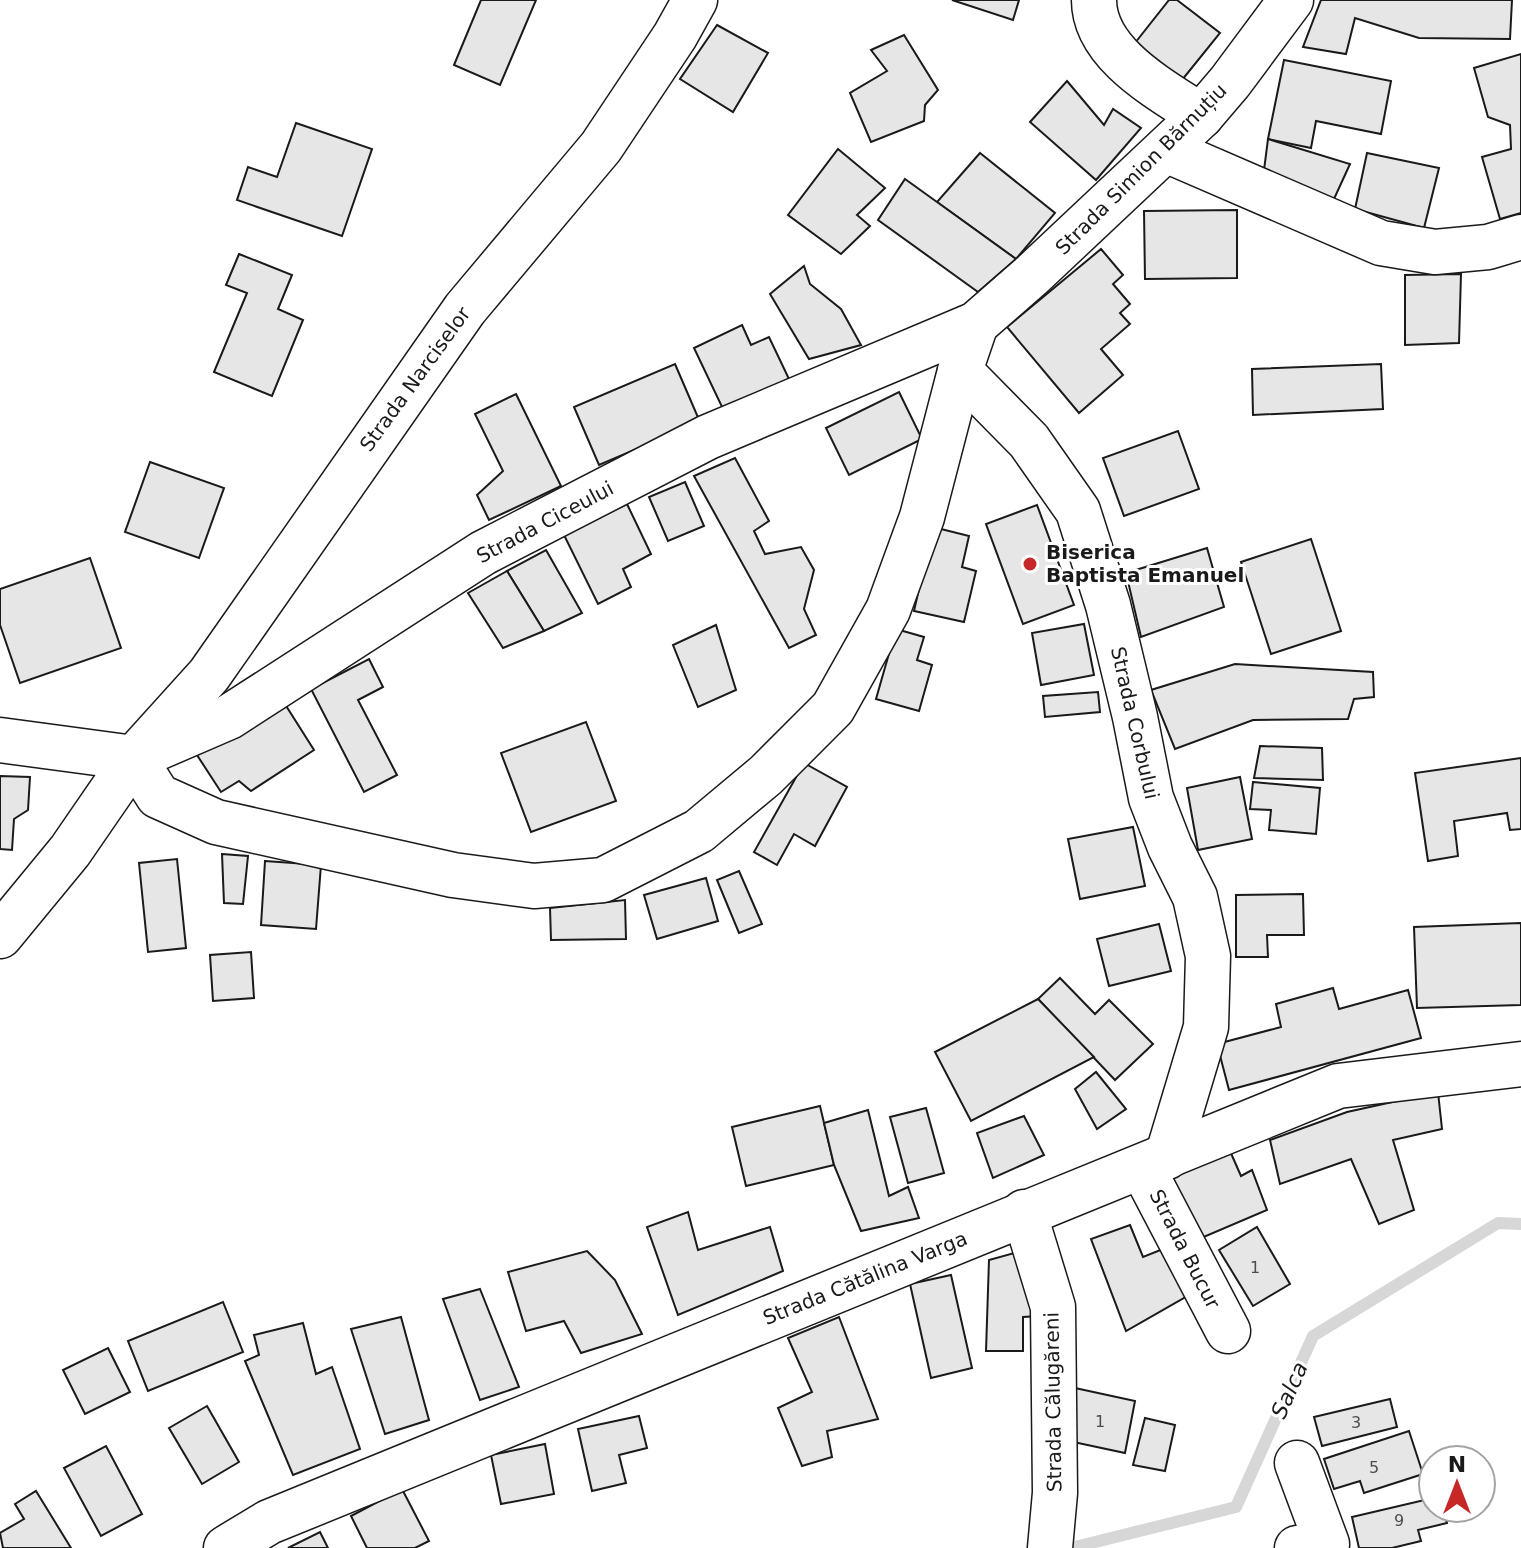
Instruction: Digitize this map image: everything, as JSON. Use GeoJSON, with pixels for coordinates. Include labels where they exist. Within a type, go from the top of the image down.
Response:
{"type":"FeatureCollection","features":[{"type":"Feature","properties":{"kind":"street","name":"Strada Narciselor"},"geometry":{"type":"LineString","coordinates":[[0,936],[16,900],[70,851],[134,758],[209,675],[465,309],[601,147],[675,36],[695,0]]}},
{"type":"Feature","properties":{"kind":"street"},"geometry":{"type":"LineString","coordinates":[[1094,0],[1094,17],[1106,42],[1161,90],[1201,116]]}},
{"type":"Feature","properties":{"kind":"street","name":"Strada Simion Bărnuțiu"},"geometry":{"type":"LineString","coordinates":[[976,324],[1201,116],[1291,0]]}},
{"type":"Feature","properties":{"kind":"street"},"geometry":{"type":"LineString","coordinates":[[1166,150],[1381,243],[1435,252],[1488,247],[1521,237]]}},
{"type":"Feature","properties":{"kind":"street","name":"Strada Ciceului"},"geometry":{"type":"LineString","coordinates":[[134,758],[229,717],[483,553],[680,451],[976,324]]}},
{"type":"Feature","properties":{"kind":"street"},"geometry":{"type":"LineString","coordinates":[[0,740],[134,758],[158,796],[216,822],[453,875],[534,886],[603,880],[699,831],[766,775],[833,708],[888,610],[922,517],[960,371],[976,324]]}},
{"type":"Feature","properties":{"kind":"street","name":"Strada Corbului"},"geometry":{"type":"LineString","coordinates":[[960,371],[1029,441],[1078,511],[1108,605],[1151,798],[1170,847],[1195,897],[1208,956],[1206,1027],[1155,1162]]}},
{"type":"Feature","properties":{"kind":"street","name":"Strada Cătălina Varga"},"geometry":{"type":"LineString","coordinates":[[226,1548],[269,1522],[1338,1086],[1521,1064]]}},
{"type":"Feature","properties":{"kind":"street","name":"Strada Bucur"},"geometry":{"type":"LineString","coordinates":[[1155,1162],[1228,1331]]}},
{"type":"Feature","properties":{"kind":"street","name":"Strada Călugăreni"},"geometry":{"type":"LineString","coordinates":[[1024,1212],[1053,1307],[1055,1493],[1050,1548]]}},
{"type":"Feature","properties":{"kind":"street"},"geometry":{"type":"LineString","coordinates":[[1297,1463],[1327,1544],[1297,1548]]}},
{"type":"Feature","properties":{"kind":"building"},"geometry":{"type":"Polygon","coordinates":[[[481,0],[536,0],[500,85],[454,65],[481,0]]]}},
{"type":"Feature","properties":{"kind":"building"},"geometry":{"type":"Polygon","coordinates":[[[952,0],[1019,0],[1013,20],[952,0]]]}},
{"type":"Feature","properties":{"kind":"building"},"geometry":{"type":"Polygon","coordinates":[[[1169,0],[1177,0],[1220,33],[1182,80],[1135,43],[1169,0]]]}},
{"type":"Feature","properties":{"kind":"building"},"geometry":{"type":"Polygon","coordinates":[[[1321,0],[1512,0],[1510,39],[1419,38],[1355,18],[1346,54],[1303,47],[1321,0]]]}},
{"type":"Feature","properties":{"kind":"building"},"geometry":{"type":"Polygon","coordinates":[[[717,25],[768,53],[733,112],[680,79],[717,25]]]}},
{"type":"Feature","properties":{"kind":"building"},"geometry":{"type":"Polygon","coordinates":[[[904,35],[938,90],[925,105],[924,121],[871,142],[850,93],[887,71],[871,50],[904,35]]]}},
{"type":"Feature","properties":{"kind":"building"},"geometry":{"type":"Polygon","coordinates":[[[1521,54],[1521,213],[1500,219],[1482,157],[1511,149],[1510,125],[1488,117],[1474,68],[1521,54]]]}},
{"type":"Feature","properties":{"kind":"building"},"geometry":{"type":"Polygon","coordinates":[[[1284,60],[1391,81],[1381,134],[1316,121],[1311,148],[1268,139],[1284,60]]]}},
{"type":"Feature","properties":{"kind":"building"},"geometry":{"type":"Polygon","coordinates":[[[1067,81],[1104,125],[1113,109],[1141,128],[1096,180],[1030,122],[1067,81]]]}},
{"type":"Feature","properties":{"kind":"building"},"geometry":{"type":"Polygon","coordinates":[[[296,123],[372,149],[342,236],[237,200],[248,167],[277,177],[296,123]]]}},
{"type":"Feature","properties":{"kind":"building"},"geometry":{"type":"Polygon","coordinates":[[[1268,139],[1350,164],[1334,199],[1264,170],[1268,139]]]}},
{"type":"Feature","properties":{"kind":"building"},"geometry":{"type":"Polygon","coordinates":[[[838,149],[885,188],[857,215],[870,226],[841,254],[788,215],[838,149]]]}},
{"type":"Feature","properties":{"kind":"building"},"geometry":{"type":"Polygon","coordinates":[[[980,153],[1055,213],[1016,259],[937,202],[980,153]]]}},
{"type":"Feature","properties":{"kind":"building"},"geometry":{"type":"Polygon","coordinates":[[[1367,153],[1439,168],[1424,228],[1355,209],[1367,153]]]}},
{"type":"Feature","properties":{"kind":"building"},"geometry":{"type":"Polygon","coordinates":[[[905,179],[1016,259],[978,292],[878,220],[905,179]]]}},
{"type":"Feature","properties":{"kind":"building"},"geometry":{"type":"Polygon","coordinates":[[[1237,210],[1237,278],[1145,279],[1144,211],[1237,210]]]}},
{"type":"Feature","properties":{"kind":"building"},"geometry":{"type":"Polygon","coordinates":[[[1101,249],[1123,275],[1113,284],[1130,304],[1120,313],[1130,324],[1101,349],[1123,375],[1079,413],[1007,327],[1101,249]]]}},
{"type":"Feature","properties":{"kind":"building"},"geometry":{"type":"Polygon","coordinates":[[[239,254],[292,275],[278,309],[303,320],[272,396],[214,372],[247,293],[226,285],[239,254]]]}},
{"type":"Feature","properties":{"kind":"building"},"geometry":{"type":"Polygon","coordinates":[[[804,266],[810,284],[841,309],[861,345],[809,359],[770,294],[804,266]]]}},
{"type":"Feature","properties":{"kind":"building"},"geometry":{"type":"Polygon","coordinates":[[[1461,274],[1459,343],[1405,345],[1405,275],[1461,274]]]}},
{"type":"Feature","properties":{"kind":"building"},"geometry":{"type":"Polygon","coordinates":[[[742,325],[751,345],[769,337],[789,379],[723,409],[694,348],[742,325]]]}},
{"type":"Feature","properties":{"kind":"building"},"geometry":{"type":"Polygon","coordinates":[[[675,364],[700,422],[599,465],[574,407],[675,364]]]}},
{"type":"Feature","properties":{"kind":"building"},"geometry":{"type":"Polygon","coordinates":[[[1381,364],[1383,409],[1253,415],[1252,369],[1381,364]]]}},
{"type":"Feature","properties":{"kind":"building"},"geometry":{"type":"Polygon","coordinates":[[[899,392],[922,439],[849,475],[826,428],[899,392]]]}},
{"type":"Feature","properties":{"kind":"building"},"geometry":{"type":"Polygon","coordinates":[[[516,394],[561,486],[489,520],[477,495],[503,471],[475,414],[516,394]]]}},
{"type":"Feature","properties":{"kind":"building"},"geometry":{"type":"Polygon","coordinates":[[[1178,431],[1199,489],[1124,516],[1103,458],[1178,431]]]}},
{"type":"Feature","properties":{"kind":"building"},"geometry":{"type":"Polygon","coordinates":[[[735,458],[769,521],[754,531],[765,554],[801,547],[814,570],[804,609],[816,635],[789,648],[694,476],[735,458]]]}},
{"type":"Feature","properties":{"kind":"building"},"geometry":{"type":"Polygon","coordinates":[[[150,462],[224,488],[199,558],[125,532],[150,462]]]}},
{"type":"Feature","properties":{"kind":"building"},"geometry":{"type":"Polygon","coordinates":[[[685,482],[704,526],[668,541],[649,497],[685,482]]]}},
{"type":"Feature","properties":{"kind":"building"},"geometry":{"type":"Polygon","coordinates":[[[627,504],[651,554],[623,569],[631,587],[598,604],[564,535],[627,504]]]}},
{"type":"Feature","properties":{"kind":"building","name":"Biserica Baptista Emanuel"},"geometry":{"type":"Polygon","coordinates":[[[1037,505],[1074,605],[1023,624],[986,524],[1037,505]]]}},
{"type":"Feature","properties":{"kind":"building"},"geometry":{"type":"Polygon","coordinates":[[[933,527],[969,536],[962,567],[976,571],[964,622],[914,611],[933,527]]]}},
{"type":"Feature","properties":{"kind":"building"},"geometry":{"type":"Polygon","coordinates":[[[1311,539],[1341,631],[1271,654],[1241,562],[1311,539]]]}},
{"type":"Feature","properties":{"kind":"building"},"geometry":{"type":"Polygon","coordinates":[[[1207,548],[1224,607],[1141,637],[1126,573],[1207,548]]]}},
{"type":"Feature","properties":{"kind":"building"},"geometry":{"type":"Polygon","coordinates":[[[546,550],[582,613],[544,631],[507,571],[546,550]]]}},
{"type":"Feature","properties":{"kind":"building"},"geometry":{"type":"Polygon","coordinates":[[[90,558],[121,648],[20,683],[0,625],[0,589],[90,558]]]}},
{"type":"Feature","properties":{"kind":"building"},"geometry":{"type":"Polygon","coordinates":[[[507,571],[544,631],[503,648],[468,593],[507,571]]]}},
{"type":"Feature","properties":{"kind":"building"},"geometry":{"type":"Polygon","coordinates":[[[1084,624],[1094,675],[1041,685],[1032,633],[1084,624]]]}},
{"type":"Feature","properties":{"kind":"building"},"geometry":{"type":"Polygon","coordinates":[[[716,625],[736,690],[698,707],[673,645],[716,625]]]}},
{"type":"Feature","properties":{"kind":"building"},"geometry":{"type":"Polygon","coordinates":[[[896,629],[924,637],[917,660],[932,665],[919,711],[876,699],[896,629]]]}},
{"type":"Feature","properties":{"kind":"building"},"geometry":{"type":"Polygon","coordinates":[[[369,659],[383,687],[358,700],[397,775],[364,792],[311,689],[369,659]]]}},
{"type":"Feature","properties":{"kind":"building"},"geometry":{"type":"Polygon","coordinates":[[[1235,664],[1373,672],[1374,697],[1354,699],[1348,719],[1253,720],[1175,749],[1151,690],[1235,664]]]}},
{"type":"Feature","properties":{"kind":"building"},"geometry":{"type":"Polygon","coordinates":[[[1098,692],[1100,712],[1045,717],[1043,696],[1098,692]]]}},
{"type":"Feature","properties":{"kind":"building"},"geometry":{"type":"Polygon","coordinates":[[[283,701],[314,750],[251,791],[239,781],[221,792],[197,755],[283,701]]]}},
{"type":"Feature","properties":{"kind":"building"},"geometry":{"type":"Polygon","coordinates":[[[586,722],[616,801],[531,832],[501,753],[586,722]]]}},
{"type":"Feature","properties":{"kind":"building"},"geometry":{"type":"Polygon","coordinates":[[[1260,746],[1322,748],[1323,780],[1254,778],[1260,746]]]}},
{"type":"Feature","properties":{"kind":"building"},"geometry":{"type":"Polygon","coordinates":[[[1521,758],[1521,829],[1510,830],[1507,813],[1454,821],[1458,856],[1428,861],[1415,773],[1521,758]]]}},
{"type":"Feature","properties":{"kind":"building"},"geometry":{"type":"Polygon","coordinates":[[[804,763],[847,787],[815,846],[794,834],[777,865],[754,852],[804,763]]]}},
{"type":"Feature","properties":{"kind":"building"},"geometry":{"type":"Polygon","coordinates":[[[0,776],[30,777],[28,810],[14,819],[12,850],[0,849],[0,776]]]}},
{"type":"Feature","properties":{"kind":"building"},"geometry":{"type":"Polygon","coordinates":[[[1240,777],[1252,839],[1198,850],[1187,788],[1240,777]]]}},
{"type":"Feature","properties":{"kind":"building"},"geometry":{"type":"Polygon","coordinates":[[[1253,782],[1320,788],[1316,834],[1269,830],[1271,810],[1250,809],[1253,782]]]}},
{"type":"Feature","properties":{"kind":"building"},"geometry":{"type":"Polygon","coordinates":[[[1133,827],[1145,886],[1080,899],[1068,839],[1133,827]]]}},
{"type":"Feature","properties":{"kind":"building"},"geometry":{"type":"Polygon","coordinates":[[[222,854],[248,856],[243,904],[224,903],[222,854]]]}},
{"type":"Feature","properties":{"kind":"building"},"geometry":{"type":"Polygon","coordinates":[[[177,859],[186,948],[148,952],[139,863],[177,859]]]}},
{"type":"Feature","properties":{"kind":"building"},"geometry":{"type":"Polygon","coordinates":[[[265,861],[321,865],[316,929],[261,925],[265,861]]]}},
{"type":"Feature","properties":{"kind":"building"},"geometry":{"type":"Polygon","coordinates":[[[739,871],[762,924],[739,933],[717,880],[739,871]]]}},
{"type":"Feature","properties":{"kind":"building"},"geometry":{"type":"Polygon","coordinates":[[[706,878],[718,921],[657,939],[644,895],[706,878]]]}},
{"type":"Feature","properties":{"kind":"building"},"geometry":{"type":"Polygon","coordinates":[[[1303,894],[1304,935],[1267,935],[1268,957],[1236,957],[1236,895],[1303,894]]]}},
{"type":"Feature","properties":{"kind":"building"},"geometry":{"type":"Polygon","coordinates":[[[625,900],[626,939],[551,940],[550,908],[625,900]]]}},
{"type":"Feature","properties":{"kind":"building"},"geometry":{"type":"Polygon","coordinates":[[[1521,923],[1521,1005],[1417,1008],[1414,927],[1521,923]]]}},
{"type":"Feature","properties":{"kind":"building"},"geometry":{"type":"Polygon","coordinates":[[[1159,924],[1171,971],[1109,986],[1097,939],[1159,924]]]}},
{"type":"Feature","properties":{"kind":"building"},"geometry":{"type":"Polygon","coordinates":[[[251,952],[254,998],[213,1001],[210,955],[251,952]]]}},
{"type":"Feature","properties":{"kind":"building"},"geometry":{"type":"Polygon","coordinates":[[[1060,978],[1095,1014],[1109,1000],[1153,1044],[1115,1080],[1038,999],[1060,978]]]}},
{"type":"Feature","properties":{"kind":"building"},"geometry":{"type":"Polygon","coordinates":[[[1333,988],[1339,1009],[1408,990],[1421,1038],[1229,1090],[1217,1044],[1281,1027],[1276,1004],[1333,988]]]}},
{"type":"Feature","properties":{"kind":"building"},"geometry":{"type":"Polygon","coordinates":[[[1038,999],[1094,1057],[971,1121],[935,1052],[1038,999]]]}},
{"type":"Feature","properties":{"kind":"building"},"geometry":{"type":"Polygon","coordinates":[[[1096,1072],[1126,1109],[1097,1129],[1075,1089],[1096,1072]]]}},
{"type":"Feature","properties":{"kind":"building"},"geometry":{"type":"Polygon","coordinates":[[[1438,1092],[1442,1129],[1393,1140],[1414,1210],[1379,1224],[1351,1159],[1280,1184],[1270,1140],[1347,1112],[1438,1092]]]}},
{"type":"Feature","properties":{"kind":"building"},"geometry":{"type":"Polygon","coordinates":[[[820,1106],[834,1165],[746,1186],[732,1127],[820,1106]]]}},
{"type":"Feature","properties":{"kind":"building"},"geometry":{"type":"Polygon","coordinates":[[[926,1108],[944,1173],[908,1183],[890,1117],[926,1108]]]}},
{"type":"Feature","properties":{"kind":"building"},"geometry":{"type":"Polygon","coordinates":[[[868,1110],[889,1196],[908,1187],[919,1218],[861,1231],[834,1165],[824,1123],[868,1110]]]}},
{"type":"Feature","properties":{"kind":"building"},"geometry":{"type":"Polygon","coordinates":[[[1024,1116],[1044,1155],[993,1178],[977,1133],[1024,1116]]]}},
{"type":"Feature","properties":{"kind":"building"},"geometry":{"type":"Polygon","coordinates":[[[1230,1151],[1241,1176],[1252,1170],[1267,1210],[1199,1239],[1164,1180],[1230,1151]]]}},
{"type":"Feature","properties":{"kind":"building"},"geometry":{"type":"Polygon","coordinates":[[[688,1212],[698,1250],[770,1227],[783,1271],[678,1315],[647,1227],[688,1212]]]}},
{"type":"Feature","properties":{"kind":"building"},"geometry":{"type":"Polygon","coordinates":[[[1130,1225],[1143,1257],[1168,1247],[1189,1295],[1126,1331],[1091,1239],[1130,1225]]]}},
{"type":"Feature","properties":{"kind":"building"},"geometry":{"type":"Polygon","coordinates":[[[1257,1227],[1290,1284],[1253,1306],[1219,1250],[1257,1227]]]}},
{"type":"Feature","properties":{"kind":"building"},"geometry":{"type":"Polygon","coordinates":[[[1029,1249],[1040,1316],[1023,1317],[1023,1351],[986,1351],[989,1260],[1029,1249]]]}},
{"type":"Feature","properties":{"kind":"building"},"geometry":{"type":"Polygon","coordinates":[[[587,1251],[615,1280],[642,1334],[581,1353],[564,1321],[526,1331],[508,1272],[587,1251]]]}},
{"type":"Feature","properties":{"kind":"building"},"geometry":{"type":"Polygon","coordinates":[[[951,1275],[972,1368],[931,1378],[910,1284],[951,1275]]]}},
{"type":"Feature","properties":{"kind":"building"},"geometry":{"type":"Polygon","coordinates":[[[480,1289],[519,1387],[480,1400],[443,1299],[480,1289]]]}},
{"type":"Feature","properties":{"kind":"building"},"geometry":{"type":"Polygon","coordinates":[[[223,1302],[243,1352],[148,1391],[128,1341],[223,1302]]]}},
{"type":"Feature","properties":{"kind":"building"},"geometry":{"type":"Polygon","coordinates":[[[401,1317],[429,1420],[385,1434],[351,1329],[401,1317]]]}},
{"type":"Feature","properties":{"kind":"building"},"geometry":{"type":"Polygon","coordinates":[[[839,1317],[878,1419],[827,1431],[832,1457],[802,1466],[778,1408],[812,1392],[788,1338],[839,1317]]]}},
{"type":"Feature","properties":{"kind":"building"},"geometry":{"type":"Polygon","coordinates":[[[303,1323],[316,1374],[332,1367],[360,1449],[293,1475],[245,1361],[259,1355],[254,1335],[303,1323]]]}},
{"type":"Feature","properties":{"kind":"building"},"geometry":{"type":"Polygon","coordinates":[[[108,1348],[130,1392],[85,1414],[63,1370],[108,1348]]]}},
{"type":"Feature","properties":{"kind":"building"},"geometry":{"type":"Polygon","coordinates":[[[1075,1388],[1135,1401],[1125,1453],[1064,1440],[1075,1388]]]}},
{"type":"Feature","properties":{"kind":"building"},"geometry":{"type":"Polygon","coordinates":[[[1390,1399],[1397,1427],[1322,1446],[1314,1417],[1390,1399]]]}},
{"type":"Feature","properties":{"kind":"building"},"geometry":{"type":"Polygon","coordinates":[[[207,1406],[239,1462],[202,1484],[169,1428],[207,1406]]]}},
{"type":"Feature","properties":{"kind":"building"},"geometry":{"type":"Polygon","coordinates":[[[639,1416],[647,1448],[619,1455],[626,1483],[592,1491],[578,1429],[639,1416]]]}},
{"type":"Feature","properties":{"kind":"building"},"geometry":{"type":"Polygon","coordinates":[[[1145,1418],[1175,1425],[1165,1471],[1133,1465],[1145,1418]]]}},
{"type":"Feature","properties":{"kind":"building"},"geometry":{"type":"Polygon","coordinates":[[[1409,1431],[1417,1456],[1417,1476],[1364,1493],[1360,1481],[1334,1489],[1324,1459],[1409,1431]]]}},
{"type":"Feature","properties":{"kind":"building"},"geometry":{"type":"Polygon","coordinates":[[[545,1444],[554,1494],[501,1504],[491,1455],[545,1444]]]}},
{"type":"Feature","properties":{"kind":"building"},"geometry":{"type":"Polygon","coordinates":[[[106,1446],[142,1514],[101,1536],[64,1468],[106,1446]]]}},
{"type":"Feature","properties":{"kind":"building"},"geometry":{"type":"Polygon","coordinates":[[[402,1489],[429,1541],[415,1548],[367,1548],[351,1516],[402,1489]]]}},
{"type":"Feature","properties":{"kind":"building"},"geometry":{"type":"Polygon","coordinates":[[[36,1491],[71,1548],[3,1548],[0,1533],[24,1519],[15,1504],[36,1491]]]}},
{"type":"Feature","properties":{"kind":"building"},"geometry":{"type":"Polygon","coordinates":[[[1417,1502],[1417,1524],[1443,1524],[1418,1530],[1421,1541],[1392,1548],[1359,1548],[1352,1517],[1417,1502]]]}},
{"type":"Feature","properties":{"kind":"building"},"geometry":{"type":"Polygon","coordinates":[[[320,1532],[328,1548],[288,1548],[320,1532]]]}},
{"type":"Feature","properties":{"kind":"waterway","name":"Salca"},"geometry":{"type":"LineString","coordinates":[[1071,1548],[1236,1507],[1313,1336],[1498,1223],[1521,1224]]}},
{"type":"Feature","properties":{"kind":"place","name":"Biserica Baptista Emanuel"},"geometry":{"type":"Point","coordinates":[1030,564]}}]}
